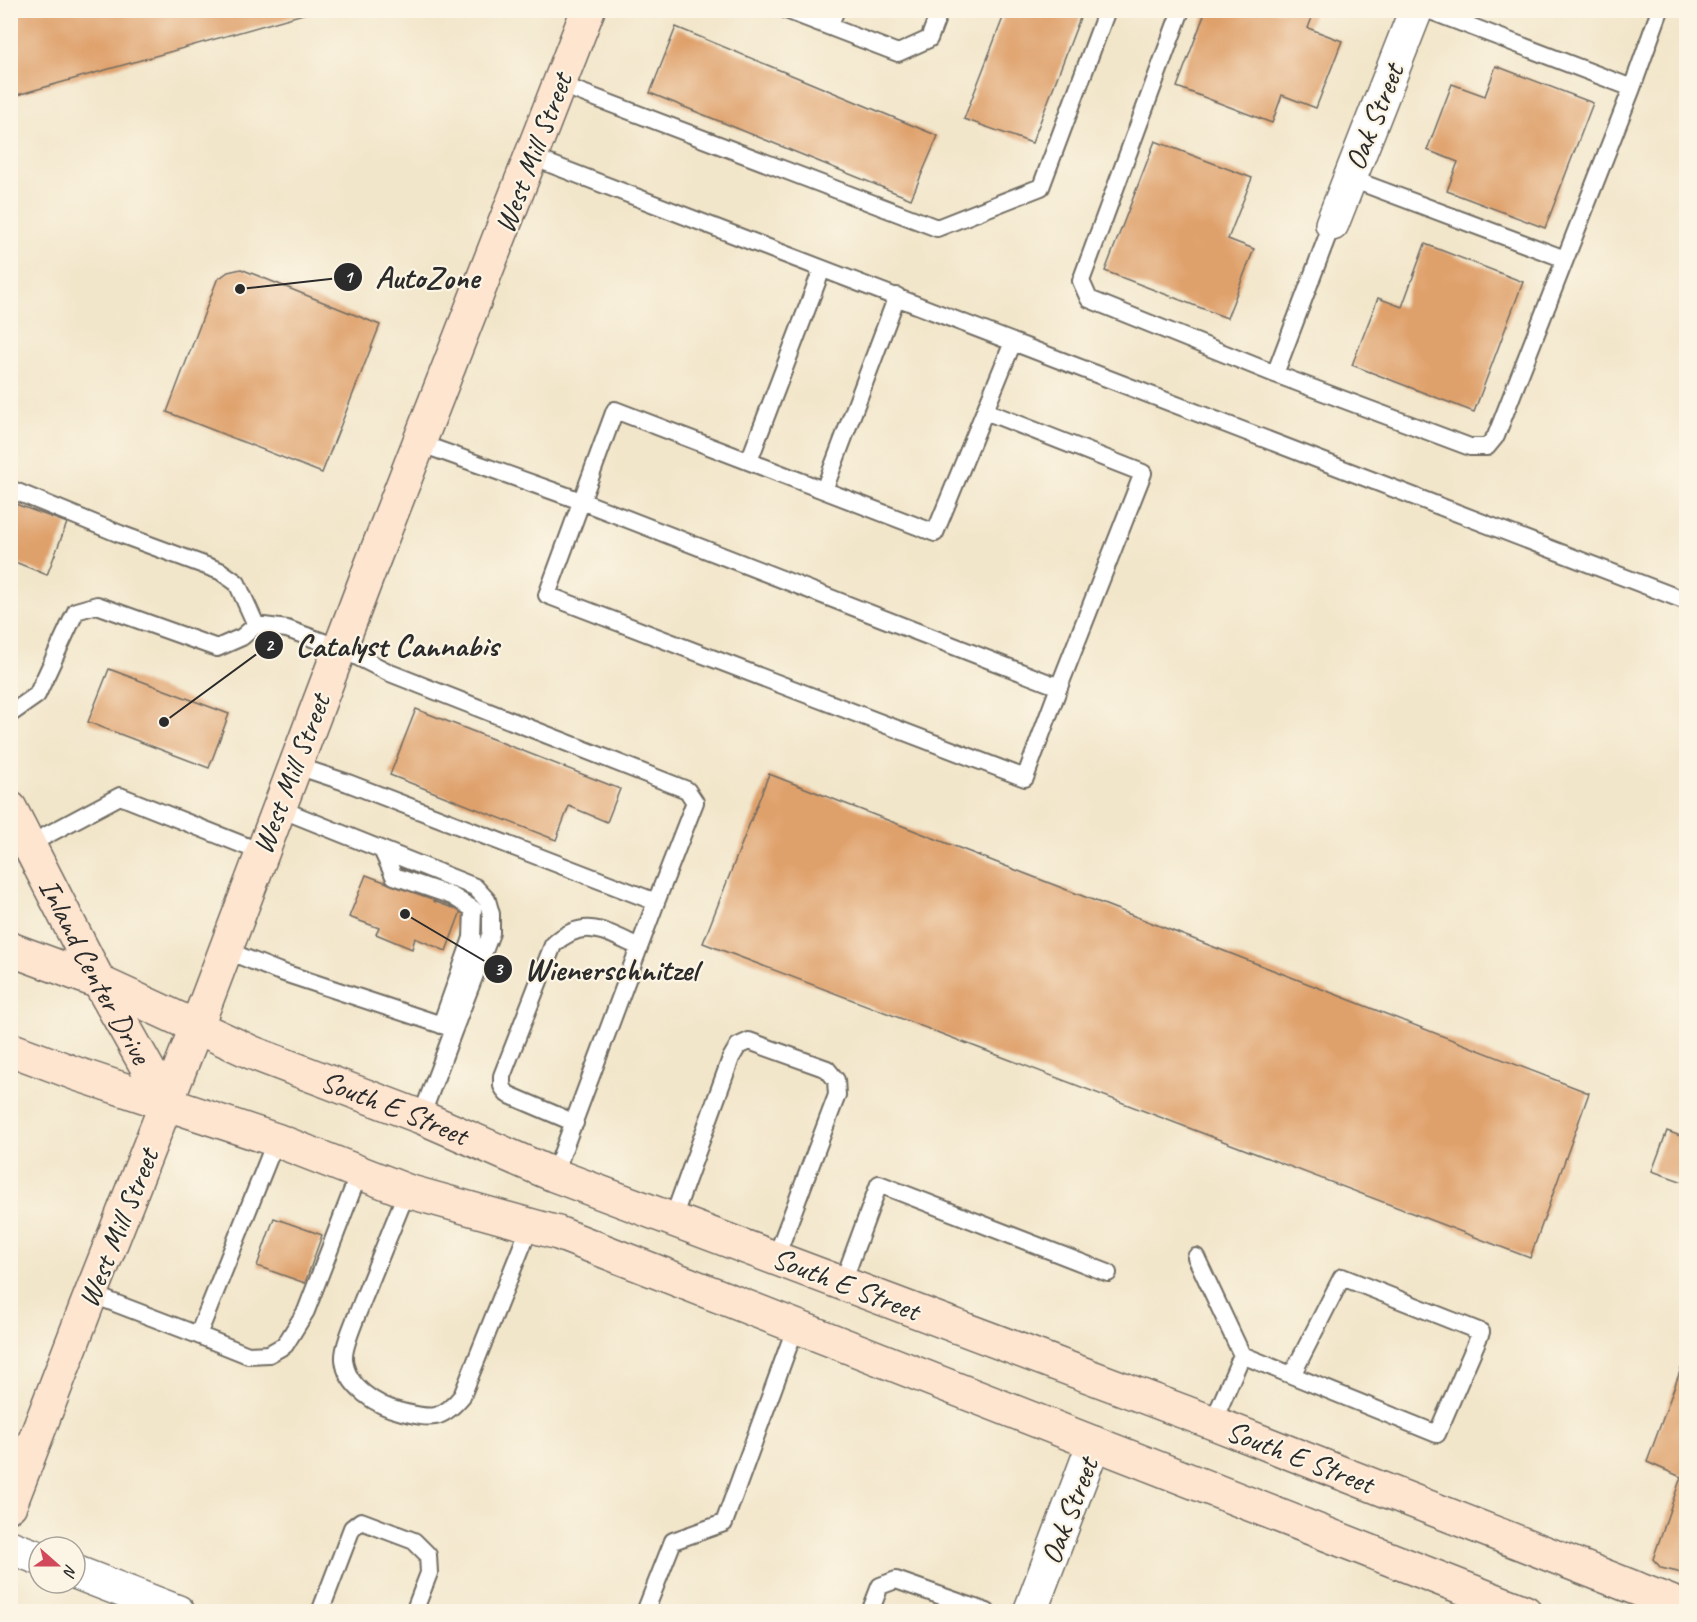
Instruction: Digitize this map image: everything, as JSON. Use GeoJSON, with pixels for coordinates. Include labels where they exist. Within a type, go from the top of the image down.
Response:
{"type":"FeatureCollection","features":[{"type":"Feature","properties":{"kind":"main road","name":"West Mill Street"},"geometry":{"type":"LineString","coordinates":[[10,1505],[196,1028],[294,765],[588,10]]}},
{"type":"Feature","properties":{"kind":"main road","name":"Inland Center Drive"},"geometry":{"type":"LineString","coordinates":[[10,808],[99,982],[167,1103]]}},
{"type":"Feature","properties":{"kind":"main road","name":"South E Street"},"geometry":{"type":"LineString","coordinates":[[10,949],[99,982],[253,1053],[421,1116],[555,1175],[1211,1422],[1686,1608]]}},
{"type":"Feature","properties":{"kind":"main road","name":"South E Street"},"geometry":{"type":"LineString","coordinates":[[10,1049],[77,1074],[276,1140],[407,1191],[558,1233],[1526,1611]]}},
{"type":"Feature","properties":{"kind":"street","name":"Oak Street"},"geometry":{"type":"LineString","coordinates":[[1332,224],[1416,10]]}},
{"type":"Feature","properties":{"kind":"street","name":"Oak Street"},"geometry":{"type":"LineString","coordinates":[[1030,1611],[1095,1443]]}},
{"type":"Feature","properties":{"kind":"street"},"geometry":{"type":"LineString","coordinates":[[10,1547],[27,1553]]}},
{"type":"Feature","properties":{"kind":"street"},"geometry":{"type":"LineString","coordinates":[[87,1577],[178,1611]]}},
{"type":"Feature","properties":{"kind":"lane"},"geometry":{"type":"LineString","coordinates":[[786,10],[832,18],[898,53],[929,39],[940,10]]}},
{"type":"Feature","properties":{"kind":"lane"},"geometry":{"type":"LineString","coordinates":[[559,84],[937,228],[1041,187],[1107,10]]}},
{"type":"Feature","properties":{"kind":"lane"},"geometry":{"type":"LineString","coordinates":[[1181,10],[1081,281],[1089,299],[1275,374],[1470,447],[1487,447],[1496,436],[1632,88],[1660,10]]}},
{"type":"Feature","properties":{"kind":"lane"},"geometry":{"type":"LineString","coordinates":[[1428,10],[1632,88]]}},
{"type":"Feature","properties":{"kind":"lane"},"geometry":{"type":"LineString","coordinates":[[532,157],[1686,601]]}},
{"type":"Feature","properties":{"kind":"lane"},"geometry":{"type":"LineString","coordinates":[[1349,178],[1565,259]]}},
{"type":"Feature","properties":{"kind":"lane"},"geometry":{"type":"LineString","coordinates":[[1275,374],[1332,224]]}},
{"type":"Feature","properties":{"kind":"lane"},"geometry":{"type":"LineString","coordinates":[[749,461],[822,269]]}},
{"type":"Feature","properties":{"kind":"lane"},"geometry":{"type":"LineString","coordinates":[[824,490],[897,296]]}},
{"type":"Feature","properties":{"kind":"lane"},"geometry":{"type":"LineString","coordinates":[[985,411],[1143,473],[1025,778],[547,595],[615,410],[935,533],[1013,342]]}},
{"type":"Feature","properties":{"kind":"lane"},"geometry":{"type":"LineString","coordinates":[[419,442],[582,501],[1059,687]]}},
{"type":"Feature","properties":{"kind":"lane"},"geometry":{"type":"LineString","coordinates":[[10,489],[120,534],[220,571],[237,583],[256,625]]}},
{"type":"Feature","properties":{"kind":"lane"},"geometry":{"type":"LineString","coordinates":[[10,714],[37,695],[76,611],[97,605],[217,648],[242,637],[256,625],[287,630],[340,648],[390,673],[687,790],[695,802],[555,1175]]}},
{"type":"Feature","properties":{"kind":"lane"},"geometry":{"type":"LineString","coordinates":[[294,765],[348,783],[656,902]]}},
{"type":"Feature","properties":{"kind":"lane"},"geometry":{"type":"LineString","coordinates":[[30,844],[120,796],[261,852]]}},
{"type":"Feature","properties":{"kind":"lane"},"geometry":{"type":"LineString","coordinates":[[278,808],[382,850],[394,876],[452,896],[473,909],[472,938],[441,1025],[421,1116]]}},
{"type":"Feature","properties":{"kind":"lane"},"geometry":{"type":"LineString","coordinates":[[574,1123],[507,1094],[501,1086],[502,1076],[553,945],[565,933],[582,928],[597,930],[639,947]]}},
{"type":"Feature","properties":{"kind":"lane"},"geometry":{"type":"LineString","coordinates":[[225,950],[278,971],[441,1025]]}},
{"type":"Feature","properties":{"kind":"lane"},"geometry":{"type":"LineString","coordinates":[[673,1218],[738,1046],[750,1041],[827,1069],[836,1080],[837,1095],[776,1257]]}},
{"type":"Feature","properties":{"kind":"lane"},"geometry":{"type":"LineString","coordinates":[[198,1335],[276,1140]]}},
{"type":"Feature","properties":{"kind":"lane"},"geometry":{"type":"LineString","coordinates":[[91,1294],[248,1355],[269,1354],[285,1345],[306,1311],[359,1173]]}},
{"type":"Feature","properties":{"kind":"lane"},"geometry":{"type":"LineString","coordinates":[[843,1282],[879,1184],[1108,1273]]}},
{"type":"Feature","properties":{"kind":"lane"},"geometry":{"type":"LineString","coordinates":[[407,1191],[352,1328],[344,1359],[350,1377],[364,1394],[389,1409],[423,1417],[437,1416],[450,1411],[462,1396],[530,1226]]}},
{"type":"Feature","properties":{"kind":"lane"},"geometry":{"type":"LineString","coordinates":[[1196,1257],[1242,1355],[1437,1434],[1481,1332],[1342,1277],[1292,1375]]}},
{"type":"Feature","properties":{"kind":"lane"},"geometry":{"type":"LineString","coordinates":[[645,1611],[673,1541],[724,1523],[796,1326]]}},
{"type":"Feature","properties":{"kind":"lane"},"geometry":{"type":"LineString","coordinates":[[1211,1422],[1242,1355]]}},
{"type":"Feature","properties":{"kind":"lane"},"geometry":{"type":"LineString","coordinates":[[320,1611],[352,1528],[361,1521],[414,1541],[428,1555],[429,1573],[414,1611]]}},
{"type":"Feature","properties":{"kind":"lane"},"geometry":{"type":"LineString","coordinates":[[870,1611],[880,1586],[896,1580],[987,1611]]}},
{"type":"Feature","properties":{"kind":"path"},"geometry":{"type":"LineString","coordinates":[[510,10],[523,16]]}},
{"type":"Feature","properties":{"kind":"building"},"geometry":{"type":"Polygon","coordinates":[[[10,10],[314,10],[314,11],[10,97],[10,10]]]}},
{"type":"Feature","properties":{"kind":"building"},"geometry":{"type":"Polygon","coordinates":[[[1006,10],[1083,10],[1032,143],[964,119],[1006,10]]]}},
{"type":"Feature","properties":{"kind":"building"},"geometry":{"type":"Polygon","coordinates":[[[1206,10],[1315,10],[1308,28],[1342,41],[1316,108],[1282,95],[1272,123],[1177,87],[1206,10]]]}},
{"type":"Feature","properties":{"kind":"building"},"geometry":{"type":"Polygon","coordinates":[[[676,27],[938,136],[911,199],[650,93],[676,27]]]}},
{"type":"Feature","properties":{"kind":"building"},"geometry":{"type":"Polygon","coordinates":[[[1496,66],[1593,103],[1545,228],[1447,191],[1458,162],[1427,150],[1452,84],[1485,96],[1496,66]]]}},
{"type":"Feature","properties":{"kind":"building"},"geometry":{"type":"Polygon","coordinates":[[[1155,141],[1252,178],[1228,239],[1254,249],[1227,318],[1105,271],[1155,141]]]}},
{"type":"Feature","properties":{"kind":"building"},"geometry":{"type":"Polygon","coordinates":[[[1425,244],[1523,282],[1474,412],[1352,365],[1378,298],[1402,307],[1425,244]]]}},
{"type":"Feature","properties":{"kind":"building"},"geometry":{"type":"Polygon","coordinates":[[[241,269],[380,325],[322,473],[167,412],[217,280],[228,272],[241,269]]]}},
{"type":"Feature","properties":{"kind":"building"},"geometry":{"type":"Polygon","coordinates":[[[10,502],[67,523],[47,575],[10,560],[10,502]]]}},
{"type":"Feature","properties":{"kind":"building"},"geometry":{"type":"Polygon","coordinates":[[[109,669],[229,714],[209,768],[88,722],[109,669]]]}},
{"type":"Feature","properties":{"kind":"building"},"geometry":{"type":"Polygon","coordinates":[[[416,709],[620,789],[607,822],[569,806],[556,840],[390,775],[416,709]]]}},
{"type":"Feature","properties":{"kind":"building"},"geometry":{"type":"Polygon","coordinates":[[[769,774],[1589,1093],[1530,1258],[703,943],[769,774]]]}},
{"type":"Feature","properties":{"kind":"building"},"geometry":{"type":"Polygon","coordinates":[[[414,873],[440,883],[433,901],[461,911],[446,951],[415,938],[412,949],[376,934],[379,928],[349,917],[366,875],[406,890],[414,873]]]}},
{"type":"Feature","properties":{"kind":"building"},"geometry":{"type":"Polygon","coordinates":[[[1667,1131],[1686,1138],[1686,1183],[1652,1171],[1667,1131]]]}},
{"type":"Feature","properties":{"kind":"building"},"geometry":{"type":"Polygon","coordinates":[[[274,1218],[322,1235],[305,1283],[257,1266],[274,1218]]]}},
{"type":"Feature","properties":{"kind":"building"},"geometry":{"type":"Polygon","coordinates":[[[1686,1355],[1686,1574],[1661,1568],[1653,1559],[1681,1477],[1647,1462],[1686,1355]]]}},
{"type":"Feature","properties":{"kind":"place","name":"AutoZone"},"geometry":{"type":"Point","coordinates":[240,289]}},
{"type":"Feature","properties":{"kind":"place","name":"Catalyst Cannabis"},"geometry":{"type":"Point","coordinates":[164,722]}},
{"type":"Feature","properties":{"kind":"place","name":"Wienerschnitzel"},"geometry":{"type":"Point","coordinates":[405,914]}}]}
